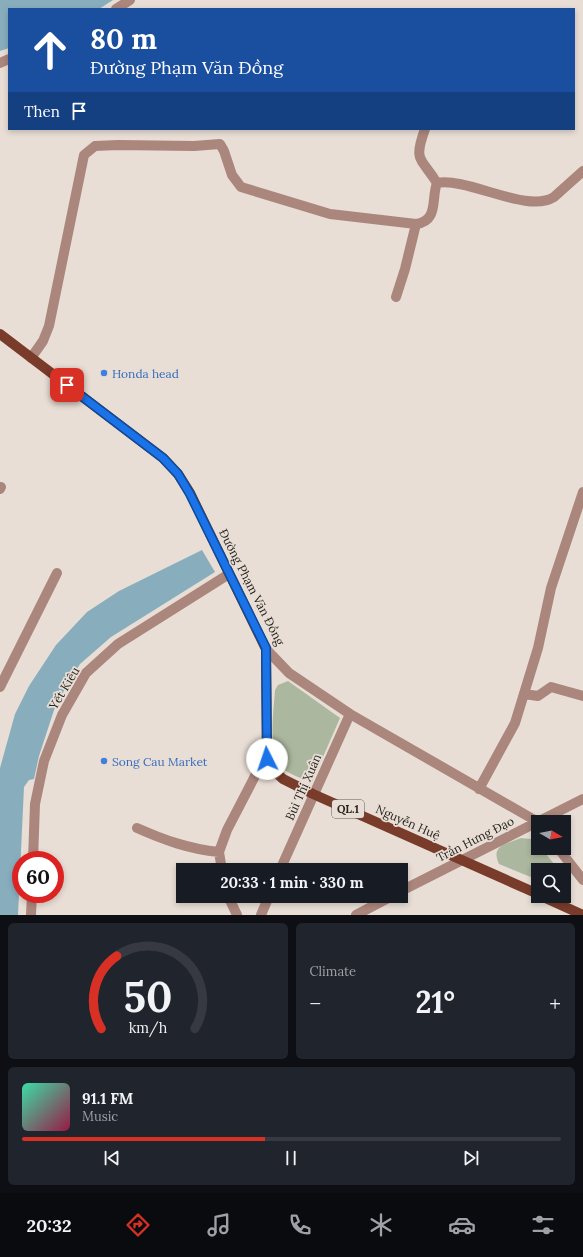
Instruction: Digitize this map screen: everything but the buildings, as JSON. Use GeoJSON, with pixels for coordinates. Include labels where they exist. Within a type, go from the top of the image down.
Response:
{"type":"FeatureCollection","features":[{"type":"Feature","properties":{"kind":"main road","name":"Đường Phạm Văn Đồng"},"geometry":{"type":"LineString","coordinates":[[0,334],[163,458],[178,474],[190,494],[266,648]]}},
{"type":"Feature","properties":{"kind":"main road"},"geometry":{"type":"LineString","coordinates":[[266,648],[267,759]]}},
{"type":"Feature","properties":{"kind":"main road","name":"Nguyễn Huệ"},"geometry":{"type":"LineString","coordinates":[[267,759],[272,769],[284,778],[313,794],[531,891]]}},
{"type":"Feature","properties":{"kind":"main road"},"geometry":{"type":"LineString","coordinates":[[557,903],[581,914]]}},
{"type":"Feature","properties":{"kind":"street"},"geometry":{"type":"LineString","coordinates":[[118,8],[130,0]]}},
{"type":"Feature","properties":{"kind":"street"},"geometry":{"type":"LineString","coordinates":[[425,130],[418,152],[420,160],[437,183]]}},
{"type":"Feature","properties":{"kind":"street"},"geometry":{"type":"LineString","coordinates":[[31,358],[43,341],[48,326],[84,155],[95,146],[194,146],[220,144],[224,151],[232,175],[241,187],[330,214],[416,224],[426,220],[434,208],[435,188],[437,183]]}},
{"type":"Feature","properties":{"kind":"street"},"geometry":{"type":"LineString","coordinates":[[437,183],[456,183],[509,198],[541,201],[549,200],[554,197],[583,171]]}},
{"type":"Feature","properties":{"kind":"street"},"geometry":{"type":"LineString","coordinates":[[396,297],[402,282],[416,224]]}},
{"type":"Feature","properties":{"kind":"street"},"geometry":{"type":"LineString","coordinates":[[479,788],[515,723],[538,648],[551,588],[583,492]]}},
{"type":"Feature","properties":{"kind":"street"},"geometry":{"type":"LineString","coordinates":[[0,687],[57,573]]}},
{"type":"Feature","properties":{"kind":"street","name":"Yết Kiêu"},"geometry":{"type":"LineString","coordinates":[[33,851],[35,804],[44,761],[62,715],[86,673],[118,644],[229,574]]}},
{"type":"Feature","properties":{"kind":"street","name":"Đường Phạm Văn Đồng"},"geometry":{"type":"LineString","coordinates":[[266,648],[289,674],[350,714],[531,818]]}},
{"type":"Feature","properties":{"kind":"street"},"geometry":{"type":"LineString","coordinates":[[524,694],[538,696],[547,688],[551,687],[583,696]]}},
{"type":"Feature","properties":{"kind":"street","name":"Bùi Thị Xuân"},"geometry":{"type":"LineString","coordinates":[[283,863],[350,714]]}},
{"type":"Feature","properties":{"kind":"street"},"geometry":{"type":"LineString","coordinates":[[221,863],[219,852],[227,830],[256,776],[267,759]]}},
{"type":"Feature","properties":{"kind":"street","name":"Trần Hưng Đạo"},"geometry":{"type":"LineString","coordinates":[[552,815],[583,799]]}},
{"type":"Feature","properties":{"kind":"street","name":"Trần Hưng Đạo"},"geometry":{"type":"LineString","coordinates":[[408,887],[531,826]]}},
{"type":"Feature","properties":{"kind":"street"},"geometry":{"type":"LineString","coordinates":[[137,828],[170,842],[195,850],[219,852]]}},
{"type":"Feature","properties":{"kind":"street"},"geometry":{"type":"LineString","coordinates":[[563,855],[583,880]]}},
{"type":"Feature","properties":{"kind":"street"},"geometry":{"type":"LineString","coordinates":[[31,915],[32,903]]}},
{"type":"Feature","properties":{"kind":"street"},"geometry":{"type":"LineString","coordinates":[[231,903],[237,915]]}},
{"type":"Feature","properties":{"kind":"street"},"geometry":{"type":"LineString","coordinates":[[261,915],[266,903]]}},
{"type":"Feature","properties":{"kind":"street"},"geometry":{"type":"LineString","coordinates":[[356,915],[379,903]]}},
{"type":"Feature","properties":{"kind":"green space"},"geometry":{"type":"Polygon","coordinates":[[[288,681],[340,718],[312,782],[294,775],[282,767],[279,764],[274,749],[272,728],[275,690],[278,685],[288,681]]]}},
{"type":"Feature","properties":{"kind":"green space"},"geometry":{"type":"Polygon","coordinates":[[[521,838],[531,839],[531,855],[547,855],[553,863],[531,863],[531,877],[499,864],[497,858],[498,849],[521,838]]]}},
{"type":"Feature","properties":{"kind":"water"},"geometry":{"type":"Polygon","coordinates":[[[0,0],[113,0],[101,8],[8,8],[8,48],[0,51],[0,0]]]}},
{"type":"Feature","properties":{"kind":"water"},"geometry":{"type":"Polygon","coordinates":[[[202,550],[215,572],[111,637],[80,664],[56,704],[39,756],[34,779],[29,780],[24,787],[21,851],[12,851],[12,903],[19,903],[18,915],[0,915],[0,768],[15,714],[29,686],[56,645],[87,612],[119,591],[202,550]]]}},
{"type":"Feature","properties":{"kind":"place","name":"Honda head"},"geometry":{"type":"Point","coordinates":[104,373]}},
{"type":"Feature","properties":{"kind":"place","name":"Song Cau Market"},"geometry":{"type":"Point","coordinates":[104,761]}},
{"type":"Feature","properties":{"kind":"route"},"geometry":{"type":"LineString","coordinates":[[67,385],[163,458],[178,474],[190,494],[266,648],[267,759]]}}]}
